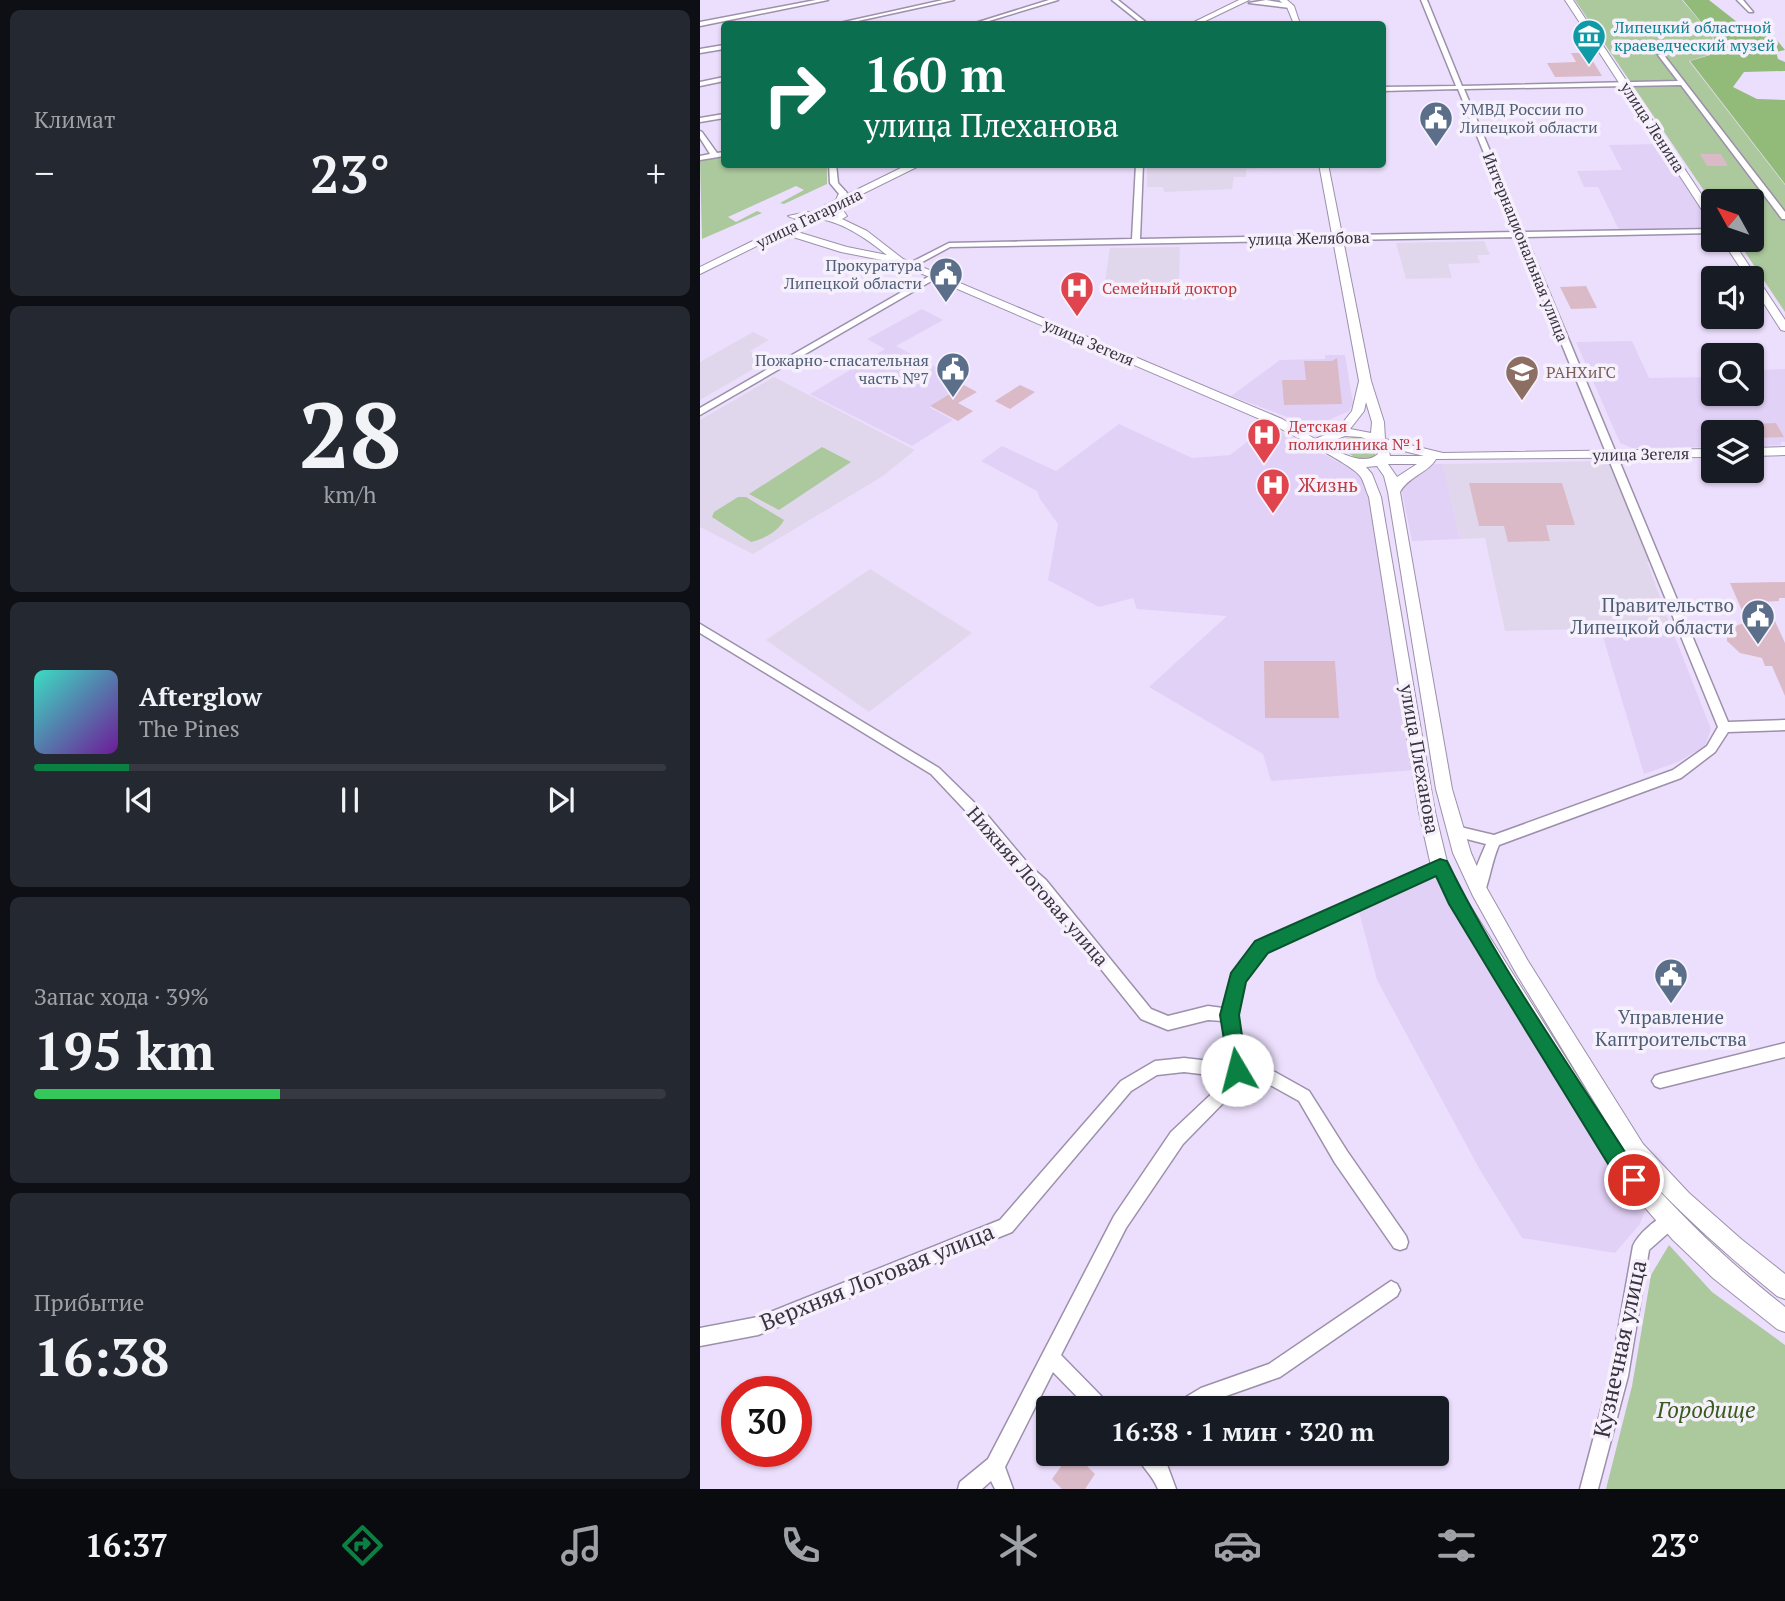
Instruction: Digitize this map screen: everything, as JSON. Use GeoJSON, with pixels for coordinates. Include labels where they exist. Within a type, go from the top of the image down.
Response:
{"type":"FeatureCollection","features":[{"type":"Feature","properties":{"kind":"main road","name":"улица Ленина"},"geometry":{"type":"LineString","coordinates":[[1569,0],[1701,201]]}},
{"type":"Feature","properties":{"kind":"main road"},"geometry":{"type":"LineString","coordinates":[[1202,21],[1252,1]]}},
{"type":"Feature","properties":{"kind":"main road"},"geometry":{"type":"LineString","coordinates":[[1214,21],[1252,1]]}},
{"type":"Feature","properties":{"kind":"main road"},"geometry":{"type":"LineString","coordinates":[[1292,2],[1296,21]]}},
{"type":"Feature","properties":{"kind":"main road","name":"улица Гагарина"},"geometry":{"type":"LineString","coordinates":[[700,261],[894,168]]}},
{"type":"Feature","properties":{"kind":"main road","name":"улица Гагарина"},"geometry":{"type":"LineString","coordinates":[[700,271],[910,168]]}},
{"type":"Feature","properties":{"kind":"main road"},"geometry":{"type":"LineString","coordinates":[[1325,168],[1365,381],[1385,455],[1381,461]]}},
{"type":"Feature","properties":{"kind":"main road"},"geometry":{"type":"LineString","coordinates":[[843,193],[837,204],[841,216],[905,263]]}},
{"type":"Feature","properties":{"kind":"main road"},"geometry":{"type":"LineString","coordinates":[[793,216],[818,213],[860,230]]}},
{"type":"Feature","properties":{"kind":"main road"},"geometry":{"type":"LineString","coordinates":[[813,239],[808,234],[810,229],[818,224],[841,223]]}},
{"type":"Feature","properties":{"kind":"main road"},"geometry":{"type":"LineString","coordinates":[[772,235],[791,233],[845,250],[905,263]]}},
{"type":"Feature","properties":{"kind":"main road"},"geometry":{"type":"LineString","coordinates":[[845,250],[863,245],[872,237]]}},
{"type":"Feature","properties":{"kind":"main road"},"geometry":{"type":"LineString","coordinates":[[1735,252],[1785,328]]}},
{"type":"Feature","properties":{"kind":"main road","name":"улица Зегеля"},"geometry":{"type":"LineString","coordinates":[[905,263],[1278,422],[1353,463],[1438,458],[1701,453]]}},
{"type":"Feature","properties":{"kind":"main road"},"geometry":{"type":"LineString","coordinates":[[1337,453],[1334,443],[1358,411],[1365,381]]}},
{"type":"Feature","properties":{"kind":"main road","name":"улица Зегеля"},"geometry":{"type":"LineString","coordinates":[[1278,422],[1356,432],[1438,458]]}},
{"type":"Feature","properties":{"kind":"main road"},"geometry":{"type":"LineString","coordinates":[[1316,443],[1342,432]]}},
{"type":"Feature","properties":{"kind":"main road"},"geometry":{"type":"LineString","coordinates":[[1764,452],[1785,451]]}},
{"type":"Feature","properties":{"kind":"main road"},"geometry":{"type":"LineString","coordinates":[[1394,492],[1400,481],[1438,458]]}},
{"type":"Feature","properties":{"kind":"main road","name":"улица Плеханова"},"geometry":{"type":"LineString","coordinates":[[1381,461],[1390,476],[1394,492],[1444,789],[1456,831],[1479,891],[1522,967],[1636,1151],[1682,1200],[1733,1247],[1785,1288]]}},
{"type":"Feature","properties":{"kind":"main road","name":"улица Плеханова"},"geometry":{"type":"LineString","coordinates":[[1353,463],[1366,474],[1375,497],[1427,813],[1440,866],[1476,933],[1617,1160],[1669,1221],[1721,1270],[1785,1321]]}},
{"type":"Feature","properties":{"kind":"street"},"geometry":{"type":"LineString","coordinates":[[700,24],[825,0]]}},
{"type":"Feature","properties":{"kind":"street"},"geometry":{"type":"LineString","coordinates":[[852,21],[951,0]]}},
{"type":"Feature","properties":{"kind":"street"},"geometry":{"type":"LineString","coordinates":[[985,21],[1055,0]]}},
{"type":"Feature","properties":{"kind":"street"},"geometry":{"type":"LineString","coordinates":[[1115,0],[1140,21]]}},
{"type":"Feature","properties":{"kind":"street","name":"Интернациональная улица"},"geometry":{"type":"LineString","coordinates":[[1424,0],[1724,727]]}},
{"type":"Feature","properties":{"kind":"street"},"geometry":{"type":"LineString","coordinates":[[1740,0],[1751,11]]}},
{"type":"Feature","properties":{"kind":"street"},"geometry":{"type":"LineString","coordinates":[[1252,1],[1292,2]]}},
{"type":"Feature","properties":{"kind":"street"},"geometry":{"type":"LineString","coordinates":[[700,51],[721,48]]}},
{"type":"Feature","properties":{"kind":"street"},"geometry":{"type":"LineString","coordinates":[[1661,55],[1785,217]]}},
{"type":"Feature","properties":{"kind":"street"},"geometry":{"type":"LineString","coordinates":[[700,83],[721,80]]}},
{"type":"Feature","properties":{"kind":"street"},"geometry":{"type":"LineString","coordinates":[[1386,89],[1684,83]]}},
{"type":"Feature","properties":{"kind":"street"},"geometry":{"type":"LineString","coordinates":[[700,120],[721,116]]}},
{"type":"Feature","properties":{"kind":"street"},"geometry":{"type":"LineString","coordinates":[[700,133],[715,156]]}},
{"type":"Feature","properties":{"kind":"street"},"geometry":{"type":"LineString","coordinates":[[700,158],[721,155]]}},
{"type":"Feature","properties":{"kind":"street"},"geometry":{"type":"LineString","coordinates":[[832,168],[834,183],[843,193]]}},
{"type":"Feature","properties":{"kind":"street"},"geometry":{"type":"LineString","coordinates":[[1136,241],[1140,168]]}},
{"type":"Feature","properties":{"kind":"street","name":"улица Желябова"},"geometry":{"type":"LineString","coordinates":[[905,263],[948,245],[1701,231]]}},
{"type":"Feature","properties":{"kind":"street"},"geometry":{"type":"LineString","coordinates":[[700,412],[936,276]]}},
{"type":"Feature","properties":{"kind":"street","name":"Нижняя Логовая улица"},"geometry":{"type":"LineString","coordinates":[[704,631],[935,771],[1041,884],[1146,1014],[1168,1023],[1208,1013],[1229,1015]]}},
{"type":"Feature","properties":{"kind":"street"},"geometry":{"type":"LineString","coordinates":[[1456,831],[1494,841],[1676,774],[1711,749],[1724,727],[1785,725]]}},
{"type":"Feature","properties":{"kind":"street"},"geometry":{"type":"LineString","coordinates":[[1479,891],[1484,865],[1494,841]]}},
{"type":"Feature","properties":{"kind":"street"},"geometry":{"type":"LineString","coordinates":[[967,1489],[995,1466],[1120,1222],[1177,1138],[1228,1088],[1237,1070],[1229,1015],[1237,979],[1261,947],[1440,866]]}},
{"type":"Feature","properties":{"kind":"street"},"geometry":{"type":"LineString","coordinates":[[1660,1081],[1785,1050]]}},
{"type":"Feature","properties":{"kind":"street","name":"Верхняя Логовая улица"},"geometry":{"type":"LineString","coordinates":[[700,1337],[758,1326],[1006,1226],[1126,1086],[1155,1068],[1184,1065],[1237,1070]]}},
{"type":"Feature","properties":{"kind":"street"},"geometry":{"type":"LineString","coordinates":[[1237,1070],[1275,1079],[1304,1096],[1341,1157],[1400,1242]]}},
{"type":"Feature","properties":{"kind":"street","name":"Кузнечная улица"},"geometry":{"type":"LineString","coordinates":[[1589,1489],[1619,1376],[1641,1246],[1669,1221]]}},
{"type":"Feature","properties":{"kind":"street"},"geometry":{"type":"LineString","coordinates":[[1204,1396],[1274,1371],[1391,1290]]}},
{"type":"Feature","properties":{"kind":"street"},"geometry":{"type":"LineString","coordinates":[[1051,1357],[1089,1396]]}},
{"type":"Feature","properties":{"kind":"street"},"geometry":{"type":"LineString","coordinates":[[995,1466],[1004,1489]]}},
{"type":"Feature","properties":{"kind":"street"},"geometry":{"type":"LineString","coordinates":[[1156,1466],[1167,1489]]}},
{"type":"Feature","properties":{"kind":"shaded area"},"geometry":{"type":"Polygon","coordinates":[[[1660,144],[1701,207],[1701,229],[1619,230],[1598,187],[1584,187],[1577,171],[1622,170],[1609,145],[1660,144]]]}},
{"type":"Feature","properties":{"kind":"shaded area"},"geometry":{"type":"Polygon","coordinates":[[[1147,168],[1283,168],[1246,169],[1246,177],[1234,177],[1232,189],[1164,192],[1163,187],[1147,187],[1147,168]]]}},
{"type":"Feature","properties":{"kind":"shaded area"},"geometry":{"type":"Polygon","coordinates":[[[1484,241],[1490,255],[1477,255],[1480,263],[1448,264],[1452,278],[1406,279],[1396,243],[1484,241]]]}},
{"type":"Feature","properties":{"kind":"shaded area"},"geometry":{"type":"Polygon","coordinates":[[[1180,247],[1179,285],[1136,299],[1104,289],[1110,248],[1180,247]]]}},
{"type":"Feature","properties":{"kind":"shaded area"},"geometry":{"type":"Polygon","coordinates":[[[922,309],[943,320],[896,346],[966,383],[929,407],[953,420],[912,446],[810,394],[885,349],[867,339],[922,309]]]}},
{"type":"Feature","properties":{"kind":"shaded area"},"geometry":{"type":"Polygon","coordinates":[[[753,332],[769,340],[750,351],[769,360],[700,400],[700,362],[753,332]]]}},
{"type":"Feature","properties":{"kind":"shaded area"},"geometry":{"type":"Polygon","coordinates":[[[1632,341],[1649,378],[1701,377],[1701,406],[1764,406],[1764,370],[1785,369],[1785,442],[1781,442],[1781,445],[1764,446],[1764,420],[1701,420],[1701,447],[1632,448],[1620,443],[1576,342],[1632,341]]]}},
{"type":"Feature","properties":{"kind":"shaded area"},"geometry":{"type":"Polygon","coordinates":[[[1325,355],[1345,355],[1353,403],[1349,411],[1329,420],[1298,421],[1231,396],[1280,360],[1325,359],[1325,355]]]}},
{"type":"Feature","properties":{"kind":"shaded area"},"geometry":{"type":"Polygon","coordinates":[[[774,377],[915,450],[883,476],[753,554],[700,527],[700,420],[774,377]]]}},
{"type":"Feature","properties":{"kind":"shaded area"},"geometry":{"type":"Polygon","coordinates":[[[1119,424],[1192,458],[1230,455],[1269,425],[1362,475],[1367,486],[1416,770],[1271,781],[1263,754],[1149,687],[1227,616],[1137,609],[1133,598],[1099,607],[1048,580],[1058,524],[1037,491],[981,461],[1002,446],[1056,471],[1119,424]]]}},
{"type":"Feature","properties":{"kind":"shaded area"},"geometry":{"type":"Polygon","coordinates":[[[1605,461],[1615,466],[1654,561],[1647,562],[1671,627],[1505,631],[1485,538],[1460,539],[1443,464],[1605,461]]]}},
{"type":"Feature","properties":{"kind":"shaded area"},"geometry":{"type":"Polygon","coordinates":[[[1432,464],[1443,464],[1460,539],[1412,541],[1401,487],[1432,464]]]}},
{"type":"Feature","properties":{"kind":"shaded area"},"geometry":{"type":"Polygon","coordinates":[[[870,569],[972,633],[869,712],[766,640],[870,569]]]}},
{"type":"Feature","properties":{"kind":"shaded area"},"geometry":{"type":"Polygon","coordinates":[[[1600,627],[1671,627],[1711,729],[1705,746],[1678,762],[1644,774],[1600,627]]]}},
{"type":"Feature","properties":{"kind":"shaded area"},"geometry":{"type":"Polygon","coordinates":[[[1422,875],[1437,876],[1467,932],[1609,1160],[1647,1205],[1640,1224],[1615,1253],[1522,1238],[1480,1170],[1377,980],[1358,908],[1422,875]]]}},
{"type":"Feature","properties":{"kind":"green space"},"geometry":{"type":"Polygon","coordinates":[[[1575,0],[1682,0],[1713,37],[1708,55],[1689,61],[1785,185],[1785,312],[1764,280],[1764,266],[1754,266],[1745,252],[1764,252],[1764,189],[1703,189],[1575,0]]]}},
{"type":"Feature","properties":{"kind":"green space"},"geometry":{"type":"Polygon","coordinates":[[[1683,0],[1709,0],[1737,22],[1762,22],[1785,50],[1776,52],[1778,59],[1785,62],[1785,71],[1744,72],[1733,87],[1757,99],[1785,100],[1785,184],[1690,61],[1710,55],[1714,38],[1683,0]]]}},
{"type":"Feature","properties":{"kind":"green space"},"geometry":{"type":"Polygon","coordinates":[[[721,156],[721,168],[827,168],[827,184],[784,204],[780,203],[804,190],[796,186],[728,217],[736,222],[757,211],[762,213],[702,239],[700,160],[721,156]]]}},
{"type":"Feature","properties":{"kind":"green space"},"geometry":{"type":"Polygon","coordinates":[[[1356,436],[1369,440],[1376,448],[1375,456],[1361,459],[1346,450],[1343,446],[1345,439],[1356,436]]]}},
{"type":"Feature","properties":{"kind":"green space"},"geometry":{"type":"Polygon","coordinates":[[[822,447],[851,462],[779,510],[749,494],[822,447]]]}},
{"type":"Feature","properties":{"kind":"green space"},"geometry":{"type":"Polygon","coordinates":[[[738,497],[746,497],[784,520],[770,534],[751,542],[712,517],[714,512],[738,497]]]}},
{"type":"Feature","properties":{"kind":"green space","name":"Городище"},"geometry":{"type":"Polygon","coordinates":[[[1669,1245],[1712,1292],[1785,1345],[1785,1489],[1606,1489],[1632,1386],[1651,1275],[1669,1245]]]}},
{"type":"Feature","properties":{"kind":"building","name":"Липецкий областной краеведческий музей"},"geometry":{"type":"Polygon","coordinates":[[[1571,53],[1588,53],[1602,76],[1555,77],[1547,63],[1576,62],[1571,53]]]}},
{"type":"Feature","properties":{"kind":"building"},"geometry":{"type":"Polygon","coordinates":[[[1700,154],[1721,154],[1728,166],[1707,166],[1700,154]]]}},
{"type":"Feature","properties":{"kind":"building"},"geometry":{"type":"Polygon","coordinates":[[[1586,286],[1597,308],[1571,309],[1560,287],[1586,286]]]}},
{"type":"Feature","properties":{"kind":"building"},"geometry":{"type":"Polygon","coordinates":[[[1337,358],[1342,404],[1284,405],[1282,380],[1306,380],[1304,361],[1332,361],[1337,358]]]}},
{"type":"Feature","properties":{"kind":"building","name":"Пожарно-спасательная часть №7"},"geometry":{"type":"Polygon","coordinates":[[[964,385],[977,392],[958,403],[973,411],[958,421],[930,406],[964,385]]]}},
{"type":"Feature","properties":{"kind":"building"},"geometry":{"type":"Polygon","coordinates":[[[1020,385],[1035,392],[1010,409],[995,401],[1020,385]]]}},
{"type":"Feature","properties":{"kind":"building"},"geometry":{"type":"Polygon","coordinates":[[[1776,423],[1784,437],[1764,438],[1764,424],[1776,423]]]}},
{"type":"Feature","properties":{"kind":"building"},"geometry":{"type":"Polygon","coordinates":[[[1469,483],[1562,483],[1575,525],[1546,525],[1550,541],[1508,542],[1504,526],[1479,526],[1469,483]]]}},
{"type":"Feature","properties":{"kind":"building","name":"Правительство Липецкой области"},"geometry":{"type":"Polygon","coordinates":[[[1785,582],[1785,598],[1762,602],[1770,621],[1775,621],[1785,643],[1785,696],[1772,666],[1765,666],[1762,658],[1740,653],[1727,641],[1727,634],[1732,627],[1747,622],[1730,583],[1785,582]]]}},
{"type":"Feature","properties":{"kind":"building"},"geometry":{"type":"Polygon","coordinates":[[[1264,661],[1335,661],[1339,718],[1265,718],[1264,661]]]}},
{"type":"Feature","properties":{"kind":"building"},"geometry":{"type":"Polygon","coordinates":[[[1061,1466],[1087,1466],[1095,1474],[1085,1489],[1062,1489],[1052,1479],[1061,1466]]]}},
{"type":"Feature","properties":{"kind":"place","name":"Липецкий областной краеведческий музей"},"geometry":{"type":"Point","coordinates":[1589,66]}},
{"type":"Feature","properties":{"kind":"place","name":"УМВД России по Липецкой области"},"geometry":{"type":"Point","coordinates":[1436,148]}},
{"type":"Feature","properties":{"kind":"place","name":"Прокуратура Липецкой области"},"geometry":{"type":"Point","coordinates":[946,304]}},
{"type":"Feature","properties":{"kind":"place","name":"Семейный доктор"},"geometry":{"type":"Point","coordinates":[1077,318]}},
{"type":"Feature","properties":{"kind":"place","name":"Пожарно-спасательная часть №7"},"geometry":{"type":"Point","coordinates":[953,399]}},
{"type":"Feature","properties":{"kind":"place","name":"РАНХиГС"},"geometry":{"type":"Point","coordinates":[1522,402]}},
{"type":"Feature","properties":{"kind":"place","name":"Детская поликлиника № 1"},"geometry":{"type":"Point","coordinates":[1264,465]}},
{"type":"Feature","properties":{"kind":"place","name":"Жизнь"},"geometry":{"type":"Point","coordinates":[1273,515]}},
{"type":"Feature","properties":{"kind":"place","name":"Правительство Липецкой области"},"geometry":{"type":"Point","coordinates":[1758,646]}},
{"type":"Feature","properties":{"kind":"place","name":"Управление Каптроительства"},"geometry":{"type":"Point","coordinates":[1671,1005]}},
{"type":"Feature","properties":{"kind":"route"},"geometry":{"type":"LineString","coordinates":[[1237,1070],[1229,1015],[1237,979],[1261,947],[1440,866],[1504,979],[1617,1160],[1634,1180]]}}]}
